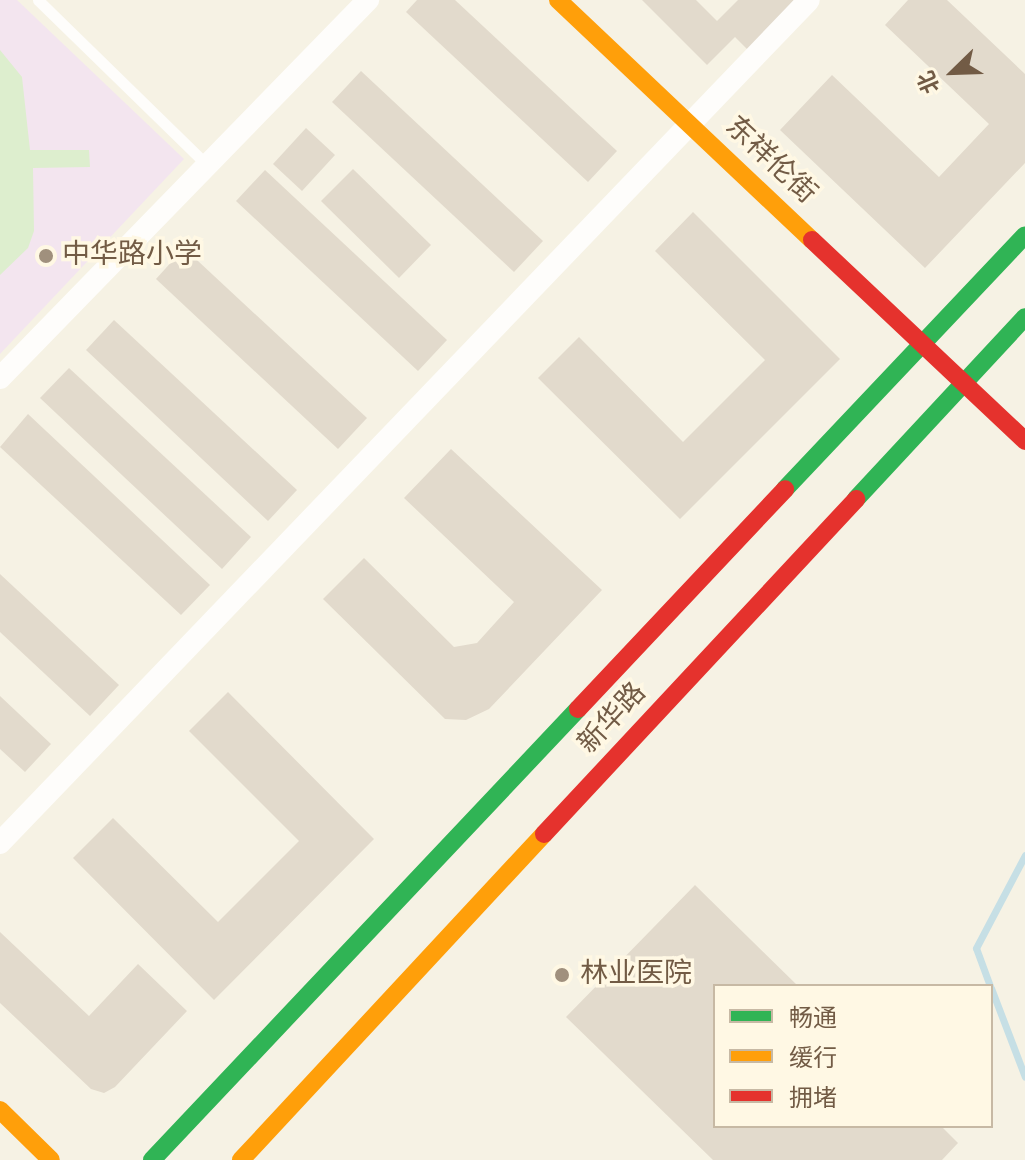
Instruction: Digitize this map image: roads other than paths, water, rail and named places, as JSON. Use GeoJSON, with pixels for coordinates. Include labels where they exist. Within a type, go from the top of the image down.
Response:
{"type":"FeatureCollection","features":[{"type":"Feature","properties":{"kind":"main road","name":"东祥伦街"},"geometry":{"type":"LineString","coordinates":[[558,0],[1025,441]]}},
{"type":"Feature","properties":{"kind":"main road"},"geometry":{"type":"LineString","coordinates":[[152,1160],[1025,235]]}},
{"type":"Feature","properties":{"kind":"main road","name":"新华路"},"geometry":{"type":"LineString","coordinates":[[241,1160],[1025,317]]}},
{"type":"Feature","properties":{"kind":"main road"},"geometry":{"type":"LineString","coordinates":[[0,1110],[51,1160]]}},
{"type":"Feature","properties":{"kind":"street"},"geometry":{"type":"LineString","coordinates":[[0,378],[368,0]]}},
{"type":"Feature","properties":{"kind":"street"},"geometry":{"type":"LineString","coordinates":[[0,843],[809,0]]}},
{"type":"Feature","properties":{"kind":"lane"},"geometry":{"type":"LineString","coordinates":[[38,0],[207,165]]}},
{"type":"Feature","properties":{"kind":"waterway"},"geometry":{"type":"LineString","coordinates":[[989,984],[976,948],[1025,855]]}},
{"type":"Feature","properties":{"kind":"waterway"},"geometry":{"type":"LineString","coordinates":[[993,993],[1025,1077]]}},
{"type":"Feature","properties":{"kind":"place","name":"中华路小学"},"geometry":{"type":"Point","coordinates":[46,256]}},
{"type":"Feature","properties":{"kind":"place","name":"林业医院"},"geometry":{"type":"Point","coordinates":[562,975]}}]}
